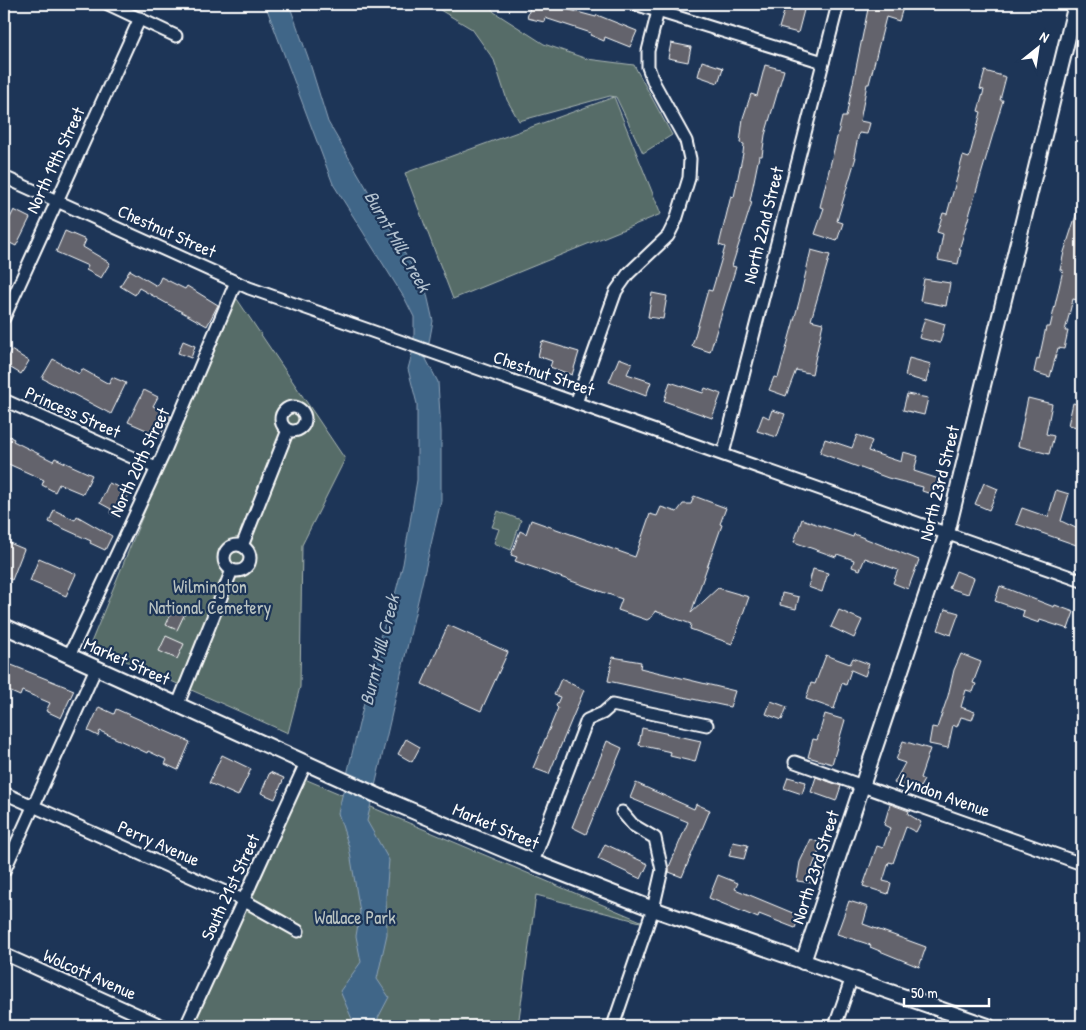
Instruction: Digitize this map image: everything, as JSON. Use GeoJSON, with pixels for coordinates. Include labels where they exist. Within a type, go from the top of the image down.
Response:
{"type":"FeatureCollection","features":[{"type":"Feature","properties":{"kind":"main road","name":"North 23rd Street"},"geometry":{"type":"LineString","coordinates":[[803,962],[946,533],[1076,4]]}},
{"type":"Feature","properties":{"kind":"main road","name":"Market Street"},"geometry":{"type":"LineString","coordinates":[[4,626],[306,763],[533,862],[653,909],[851,980],[988,1026]]}},
{"type":"Feature","properties":{"kind":"street"},"geometry":{"type":"LineString","coordinates":[[108,4],[176,36]]}},
{"type":"Feature","properties":{"kind":"street"},"geometry":{"type":"LineString","coordinates":[[635,4],[823,62]]}},
{"type":"Feature","properties":{"kind":"street","name":"North 22nd Street"},"geometry":{"type":"LineString","coordinates":[[723,454],[838,4]]}},
{"type":"Feature","properties":{"kind":"street"},"geometry":{"type":"LineString","coordinates":[[576,403],[616,291],[628,274],[668,236],[676,220],[689,178],[690,159],[686,141],[654,83],[648,67],[648,51],[658,11]]}},
{"type":"Feature","properties":{"kind":"street","name":"North 19th Street"},"geometry":{"type":"LineString","coordinates":[[4,318],[140,18]]}},
{"type":"Feature","properties":{"kind":"street","name":"Chestnut Street"},"geometry":{"type":"LineString","coordinates":[[4,176],[236,282],[437,355],[1082,581]]}},
{"type":"Feature","properties":{"kind":"street","name":"North 20th Street"},"geometry":{"type":"LineString","coordinates":[[69,656],[199,372],[236,282]]}},
{"type":"Feature","properties":{"kind":"street","name":"Princess Street"},"geometry":{"type":"LineString","coordinates":[[4,400],[156,468]]}},
{"type":"Feature","properties":{"kind":"street"},"geometry":{"type":"LineString","coordinates":[[242,546],[288,430]]}},
{"type":"Feature","properties":{"kind":"street"},"geometry":{"type":"LineString","coordinates":[[242,546],[250,556],[248,565],[241,570],[232,570],[224,561],[225,553],[230,547],[242,546]]}},
{"type":"Feature","properties":{"kind":"street"},"geometry":{"type":"LineString","coordinates":[[178,704],[232,570]]}},
{"type":"Feature","properties":{"kind":"street"},"geometry":{"type":"LineString","coordinates":[[4,871],[96,668]]}},
{"type":"Feature","properties":{"kind":"street"},"geometry":{"type":"LineString","coordinates":[[533,862],[587,720],[603,712],[612,704],[707,725]]}},
{"type":"Feature","properties":{"kind":"street","name":"Lyndon Avenue"},"geometry":{"type":"LineString","coordinates":[[794,762],[863,784],[1082,864]]}},
{"type":"Feature","properties":{"kind":"street","name":"South 21st Street"},"geometry":{"type":"LineString","coordinates":[[186,1026],[306,763]]}},
{"type":"Feature","properties":{"kind":"street","name":"Perry Avenue"},"geometry":{"type":"LineString","coordinates":[[4,793],[244,900],[298,931]]}},
{"type":"Feature","properties":{"kind":"street"},"geometry":{"type":"LineString","coordinates":[[612,1026],[653,909],[662,870],[656,838],[633,825],[622,812]]}},
{"type":"Feature","properties":{"kind":"street","name":"Wolcott Avenue"},"geometry":{"type":"LineString","coordinates":[[4,954],[163,1026]]}},
{"type":"Feature","properties":{"kind":"street"},"geometry":{"type":"LineString","coordinates":[[835,1026],[851,980]]}},
{"type":"Feature","properties":{"kind":"green space"},"geometry":{"type":"Polygon","coordinates":[[[430,4],[489,4],[494,12],[544,44],[587,59],[634,65],[672,135],[643,153],[616,97],[610,96],[519,121],[507,100],[494,60],[472,29],[430,4]]]}},
{"type":"Feature","properties":{"kind":"green space"},"geometry":{"type":"Polygon","coordinates":[[[614,97],[661,214],[453,299],[405,173],[614,97]]]}},
{"type":"Feature","properties":{"kind":"green space","name":"Wilmington National Cemetery"},"geometry":{"type":"Polygon","coordinates":[[[232,298],[237,299],[345,459],[302,545],[300,687],[288,733],[90,645],[232,298]]]}},
{"type":"Feature","properties":{"kind":"green space"},"geometry":{"type":"Polygon","coordinates":[[[498,511],[521,520],[511,550],[494,543],[499,529],[492,527],[498,511]]]}},
{"type":"Feature","properties":{"kind":"green space","name":"Wallace Park"},"geometry":{"type":"Polygon","coordinates":[[[300,777],[648,924],[536,895],[518,1026],[186,1026],[300,777]]]}},
{"type":"Feature","properties":{"kind":"water","name":"Burnt Mill Creek"},"geometry":{"type":"Polygon","coordinates":[[[265,4],[289,4],[328,122],[426,290],[433,321],[426,359],[438,382],[441,432],[441,501],[367,821],[389,860],[386,896],[387,934],[377,979],[389,997],[378,1018],[378,1026],[355,1026],[340,991],[361,962],[356,936],[360,912],[349,847],[338,813],[379,639],[392,606],[403,564],[417,480],[417,404],[408,369],[414,346],[414,317],[405,299],[333,184],[265,4]]]}},
{"type":"Feature","properties":{"kind":"building"},"geometry":{"type":"Polygon","coordinates":[[[531,4],[547,4],[596,17],[597,15],[637,31],[630,47],[605,37],[604,41],[590,35],[591,33],[545,18],[544,22],[527,18],[531,4]]]}},
{"type":"Feature","properties":{"kind":"building"},"geometry":{"type":"Polygon","coordinates":[[[869,4],[904,4],[899,21],[886,17],[869,84],[867,84],[860,121],[870,123],[867,134],[859,133],[854,156],[856,157],[837,221],[843,223],[837,241],[815,234],[824,208],[820,207],[842,117],[846,117],[869,4]]]}},
{"type":"Feature","properties":{"kind":"building"},"geometry":{"type":"Polygon","coordinates":[[[786,5],[804,10],[798,33],[779,28],[786,5]]]}},
{"type":"Feature","properties":{"kind":"building"},"geometry":{"type":"Polygon","coordinates":[[[671,43],[691,47],[688,62],[668,58],[671,43]]]}},
{"type":"Feature","properties":{"kind":"building"},"geometry":{"type":"Polygon","coordinates":[[[702,61],[723,68],[718,83],[698,76],[702,61]]]}},
{"type":"Feature","properties":{"kind":"building"},"geometry":{"type":"Polygon","coordinates":[[[765,65],[784,70],[765,135],[762,156],[759,156],[750,201],[752,202],[732,266],[736,267],[710,352],[692,346],[708,290],[712,291],[725,247],[719,245],[731,196],[734,197],[743,153],[744,144],[740,143],[743,118],[751,94],[757,96],[765,65]]]}},
{"type":"Feature","properties":{"kind":"building"},"geometry":{"type":"Polygon","coordinates":[[[985,71],[1006,77],[1000,100],[1003,100],[959,250],[961,250],[958,264],[938,260],[943,234],[937,232],[943,213],[947,214],[963,156],[969,158],[981,112],[978,111],[984,90],[980,89],[985,71]]]}},
{"type":"Feature","properties":{"kind":"building"},"geometry":{"type":"Polygon","coordinates":[[[1079,206],[1082,206],[1082,277],[1077,300],[1073,299],[1065,331],[1068,331],[1064,349],[1058,348],[1050,377],[1034,372],[1046,327],[1050,327],[1063,270],[1060,270],[1064,252],[1079,206]]]}},
{"type":"Feature","properties":{"kind":"building"},"geometry":{"type":"Polygon","coordinates":[[[14,210],[30,218],[16,246],[4,240],[4,230],[14,210]]]}},
{"type":"Feature","properties":{"kind":"building"},"geometry":{"type":"Polygon","coordinates":[[[65,231],[86,240],[83,247],[110,263],[101,278],[86,270],[88,266],[56,252],[65,231]]]}},
{"type":"Feature","properties":{"kind":"building"},"geometry":{"type":"Polygon","coordinates":[[[811,250],[830,255],[811,320],[823,323],[812,374],[796,370],[786,396],[769,390],[774,377],[778,378],[811,250]]]}},
{"type":"Feature","properties":{"kind":"building"},"geometry":{"type":"Polygon","coordinates":[[[130,270],[157,286],[161,277],[185,289],[187,286],[218,305],[207,326],[139,288],[135,295],[120,286],[130,270]]]}},
{"type":"Feature","properties":{"kind":"building"},"geometry":{"type":"Polygon","coordinates":[[[924,279],[950,283],[946,306],[920,301],[924,279]]]}},
{"type":"Feature","properties":{"kind":"building"},"geometry":{"type":"Polygon","coordinates":[[[652,293],[667,296],[663,319],[648,317],[652,293]]]}},
{"type":"Feature","properties":{"kind":"building"},"geometry":{"type":"Polygon","coordinates":[[[925,318],[945,324],[940,343],[919,338],[925,318]]]}},
{"type":"Feature","properties":{"kind":"building"},"geometry":{"type":"Polygon","coordinates":[[[183,341],[195,346],[191,358],[178,353],[183,341]]]}},
{"type":"Feature","properties":{"kind":"building"},"geometry":{"type":"Polygon","coordinates":[[[542,341],[579,352],[572,375],[550,367],[552,361],[538,356],[542,341]]]}},
{"type":"Feature","properties":{"kind":"building"},"geometry":{"type":"Polygon","coordinates":[[[11,350],[29,361],[21,374],[4,364],[11,350]]]}},
{"type":"Feature","properties":{"kind":"building"},"geometry":{"type":"Polygon","coordinates":[[[619,358],[632,363],[627,374],[651,382],[646,396],[609,382],[619,358]]]}},
{"type":"Feature","properties":{"kind":"building"},"geometry":{"type":"Polygon","coordinates":[[[909,358],[931,364],[926,382],[905,376],[909,358]]]}},
{"type":"Feature","properties":{"kind":"building"},"geometry":{"type":"Polygon","coordinates":[[[53,359],[79,374],[82,369],[109,384],[112,377],[126,383],[111,414],[42,378],[53,359]]]}},
{"type":"Feature","properties":{"kind":"building"},"geometry":{"type":"Polygon","coordinates":[[[670,382],[703,393],[705,388],[721,394],[712,418],[664,401],[670,382]]]}},
{"type":"Feature","properties":{"kind":"building"},"geometry":{"type":"Polygon","coordinates":[[[144,390],[158,397],[153,406],[171,416],[160,436],[128,422],[144,390]]]}},
{"type":"Feature","properties":{"kind":"building"},"geometry":{"type":"Polygon","coordinates":[[[907,394],[928,398],[924,415],[903,410],[907,394]]]}},
{"type":"Feature","properties":{"kind":"building"},"geometry":{"type":"Polygon","coordinates":[[[1028,398],[1052,404],[1046,434],[1054,436],[1049,454],[1018,446],[1028,398]]]}},
{"type":"Feature","properties":{"kind":"building"},"geometry":{"type":"Polygon","coordinates":[[[1073,403],[1082,405],[1082,428],[1068,425],[1073,403]]]}},
{"type":"Feature","properties":{"kind":"building"},"geometry":{"type":"Polygon","coordinates":[[[772,410],[785,414],[777,437],[757,431],[763,415],[769,418],[772,410]]]}},
{"type":"Feature","properties":{"kind":"building"},"geometry":{"type":"Polygon","coordinates":[[[4,434],[14,439],[13,441],[53,461],[55,458],[92,475],[83,494],[59,484],[55,492],[42,485],[44,480],[4,462],[4,434]]]}},
{"type":"Feature","properties":{"kind":"building"},"geometry":{"type":"Polygon","coordinates":[[[857,435],[872,441],[868,451],[901,462],[903,452],[918,456],[914,471],[942,480],[937,496],[922,491],[923,487],[888,478],[820,453],[825,439],[852,448],[857,435]]]}},
{"type":"Feature","properties":{"kind":"building"},"geometry":{"type":"Polygon","coordinates":[[[109,483],[130,492],[118,517],[110,513],[111,509],[100,503],[109,483]]]}},
{"type":"Feature","properties":{"kind":"building"},"geometry":{"type":"Polygon","coordinates":[[[984,483],[998,489],[989,510],[975,504],[984,483]]]}},
{"type":"Feature","properties":{"kind":"building"},"geometry":{"type":"Polygon","coordinates":[[[1056,490],[1069,494],[1061,521],[1082,531],[1082,547],[1016,524],[1022,508],[1048,517],[1056,490]]]}},
{"type":"Feature","properties":{"kind":"building"},"geometry":{"type":"Polygon","coordinates":[[[694,496],[726,508],[720,524],[722,525],[691,613],[718,588],[749,597],[732,644],[690,629],[691,624],[655,611],[652,617],[647,620],[618,610],[622,599],[515,561],[517,557],[511,555],[520,531],[526,534],[531,520],[635,557],[650,514],[657,516],[661,507],[677,512],[683,504],[691,504],[694,496]]]}},
{"type":"Feature","properties":{"kind":"building"},"geometry":{"type":"Polygon","coordinates":[[[54,510],[75,520],[77,516],[112,536],[105,550],[90,543],[91,541],[49,522],[54,510]]]}},
{"type":"Feature","properties":{"kind":"building"},"geometry":{"type":"Polygon","coordinates":[[[802,519],[853,537],[854,534],[919,560],[908,589],[893,583],[898,570],[865,558],[860,570],[852,567],[854,560],[837,554],[836,557],[794,542],[802,519]]]}},
{"type":"Feature","properties":{"kind":"building"},"geometry":{"type":"Polygon","coordinates":[[[7,542],[24,549],[12,580],[4,576],[4,551],[7,542]]]}},
{"type":"Feature","properties":{"kind":"building"},"geometry":{"type":"Polygon","coordinates":[[[39,558],[76,574],[66,596],[30,581],[39,558]]]}},
{"type":"Feature","properties":{"kind":"building"},"geometry":{"type":"Polygon","coordinates":[[[813,569],[828,573],[822,592],[808,587],[813,569]]]}},
{"type":"Feature","properties":{"kind":"building"},"geometry":{"type":"Polygon","coordinates":[[[956,571],[974,578],[968,594],[949,588],[956,571]]]}},
{"type":"Feature","properties":{"kind":"building"},"geometry":{"type":"Polygon","coordinates":[[[1000,586],[1054,607],[1055,605],[1074,612],[1068,629],[1040,620],[1039,623],[1022,617],[1024,611],[995,601],[1000,586]]]}},
{"type":"Feature","properties":{"kind":"building"},"geometry":{"type":"Polygon","coordinates":[[[782,593],[799,597],[796,609],[780,605],[782,593]]]}},
{"type":"Feature","properties":{"kind":"building"},"geometry":{"type":"Polygon","coordinates":[[[175,605],[186,611],[177,630],[166,625],[175,605]]]}},
{"type":"Feature","properties":{"kind":"building"},"geometry":{"type":"Polygon","coordinates":[[[945,609],[959,613],[951,635],[938,630],[945,609]]]}},
{"type":"Feature","properties":{"kind":"building"},"geometry":{"type":"Polygon","coordinates":[[[839,610],[862,620],[854,638],[831,627],[839,610]]]}},
{"type":"Feature","properties":{"kind":"building"},"geometry":{"type":"Polygon","coordinates":[[[448,625],[508,652],[481,711],[422,684],[448,625]]]}},
{"type":"Feature","properties":{"kind":"building"},"geometry":{"type":"Polygon","coordinates":[[[166,636],[184,644],[177,659],[159,651],[166,636]]]}},
{"type":"Feature","properties":{"kind":"building"},"geometry":{"type":"Polygon","coordinates":[[[961,654],[981,662],[973,683],[976,684],[973,692],[966,690],[961,707],[975,712],[972,720],[961,717],[957,727],[953,725],[948,748],[929,744],[932,727],[937,728],[948,696],[954,670],[961,654]]]}},
{"type":"Feature","properties":{"kind":"building"},"geometry":{"type":"Polygon","coordinates":[[[826,655],[850,664],[853,658],[869,664],[865,676],[851,670],[846,685],[842,683],[834,709],[806,699],[811,683],[815,684],[826,655]]]}},
{"type":"Feature","properties":{"kind":"building"},"geometry":{"type":"Polygon","coordinates":[[[613,657],[641,662],[640,668],[735,691],[730,707],[608,681],[613,657]]]}},
{"type":"Feature","properties":{"kind":"building"},"geometry":{"type":"Polygon","coordinates":[[[4,662],[74,690],[61,718],[46,711],[50,703],[22,691],[20,696],[4,689],[4,662]]]}},
{"type":"Feature","properties":{"kind":"building"},"geometry":{"type":"Polygon","coordinates":[[[561,679],[584,690],[549,774],[533,768],[558,708],[556,706],[560,697],[554,695],[561,679]]]}},
{"type":"Feature","properties":{"kind":"building"},"geometry":{"type":"Polygon","coordinates":[[[771,701],[787,707],[782,720],[766,714],[771,701]]]}},
{"type":"Feature","properties":{"kind":"building"},"geometry":{"type":"Polygon","coordinates":[[[99,707],[114,714],[116,709],[190,742],[178,770],[165,764],[167,760],[148,751],[147,753],[100,731],[98,736],[88,731],[99,707]]]}},
{"type":"Feature","properties":{"kind":"building"},"geometry":{"type":"Polygon","coordinates":[[[825,714],[845,720],[832,764],[808,757],[813,739],[817,740],[825,714]]]}},
{"type":"Feature","properties":{"kind":"building"},"geometry":{"type":"Polygon","coordinates":[[[642,728],[701,741],[695,762],[670,756],[671,752],[639,745],[642,728]]]}},
{"type":"Feature","properties":{"kind":"building"},"geometry":{"type":"Polygon","coordinates":[[[406,739],[420,747],[412,762],[398,754],[406,739]]]}},
{"type":"Feature","properties":{"kind":"building"},"geometry":{"type":"Polygon","coordinates":[[[607,741],[622,748],[586,834],[572,827],[607,741]]]}},
{"type":"Feature","properties":{"kind":"building"},"geometry":{"type":"Polygon","coordinates":[[[903,741],[930,749],[920,778],[924,780],[916,794],[894,783],[905,763],[896,760],[903,741]]]}},
{"type":"Feature","properties":{"kind":"building"},"geometry":{"type":"Polygon","coordinates":[[[222,755],[251,769],[238,796],[209,783],[222,755]]]}},
{"type":"Feature","properties":{"kind":"building"},"geometry":{"type":"Polygon","coordinates":[[[270,772],[284,778],[275,799],[261,793],[270,772]]]}},
{"type":"Feature","properties":{"kind":"building"},"geometry":{"type":"Polygon","coordinates":[[[788,777],[806,782],[802,794],[784,788],[788,777]]]}},
{"type":"Feature","properties":{"kind":"building"},"geometry":{"type":"Polygon","coordinates":[[[816,777],[841,786],[836,801],[811,792],[816,777]]]}},
{"type":"Feature","properties":{"kind":"building"},"geometry":{"type":"Polygon","coordinates":[[[636,783],[694,809],[696,804],[710,810],[682,877],[669,872],[669,867],[688,822],[630,798],[636,783]]]}},
{"type":"Feature","properties":{"kind":"building"},"geometry":{"type":"Polygon","coordinates":[[[890,804],[909,811],[908,814],[921,822],[916,832],[906,827],[893,863],[889,862],[883,881],[891,883],[888,894],[863,886],[877,846],[883,848],[890,828],[884,825],[890,804]]]}},
{"type":"Feature","properties":{"kind":"building"},"geometry":{"type":"Polygon","coordinates":[[[811,839],[822,844],[812,868],[815,869],[812,883],[797,881],[800,862],[811,839]]]}},
{"type":"Feature","properties":{"kind":"building"},"geometry":{"type":"Polygon","coordinates":[[[733,842],[748,845],[744,859],[729,856],[733,842]]]}},
{"type":"Feature","properties":{"kind":"building"},"geometry":{"type":"Polygon","coordinates":[[[605,844],[648,864],[641,879],[598,859],[605,844]]]}},
{"type":"Feature","properties":{"kind":"building"},"geometry":{"type":"Polygon","coordinates":[[[718,875],[738,883],[735,889],[800,916],[795,928],[759,914],[758,918],[709,898],[718,875]]]}},
{"type":"Feature","properties":{"kind":"building"},"geometry":{"type":"Polygon","coordinates":[[[849,901],[868,907],[863,924],[926,947],[919,967],[870,947],[871,945],[837,934],[849,901]]]}}]}
